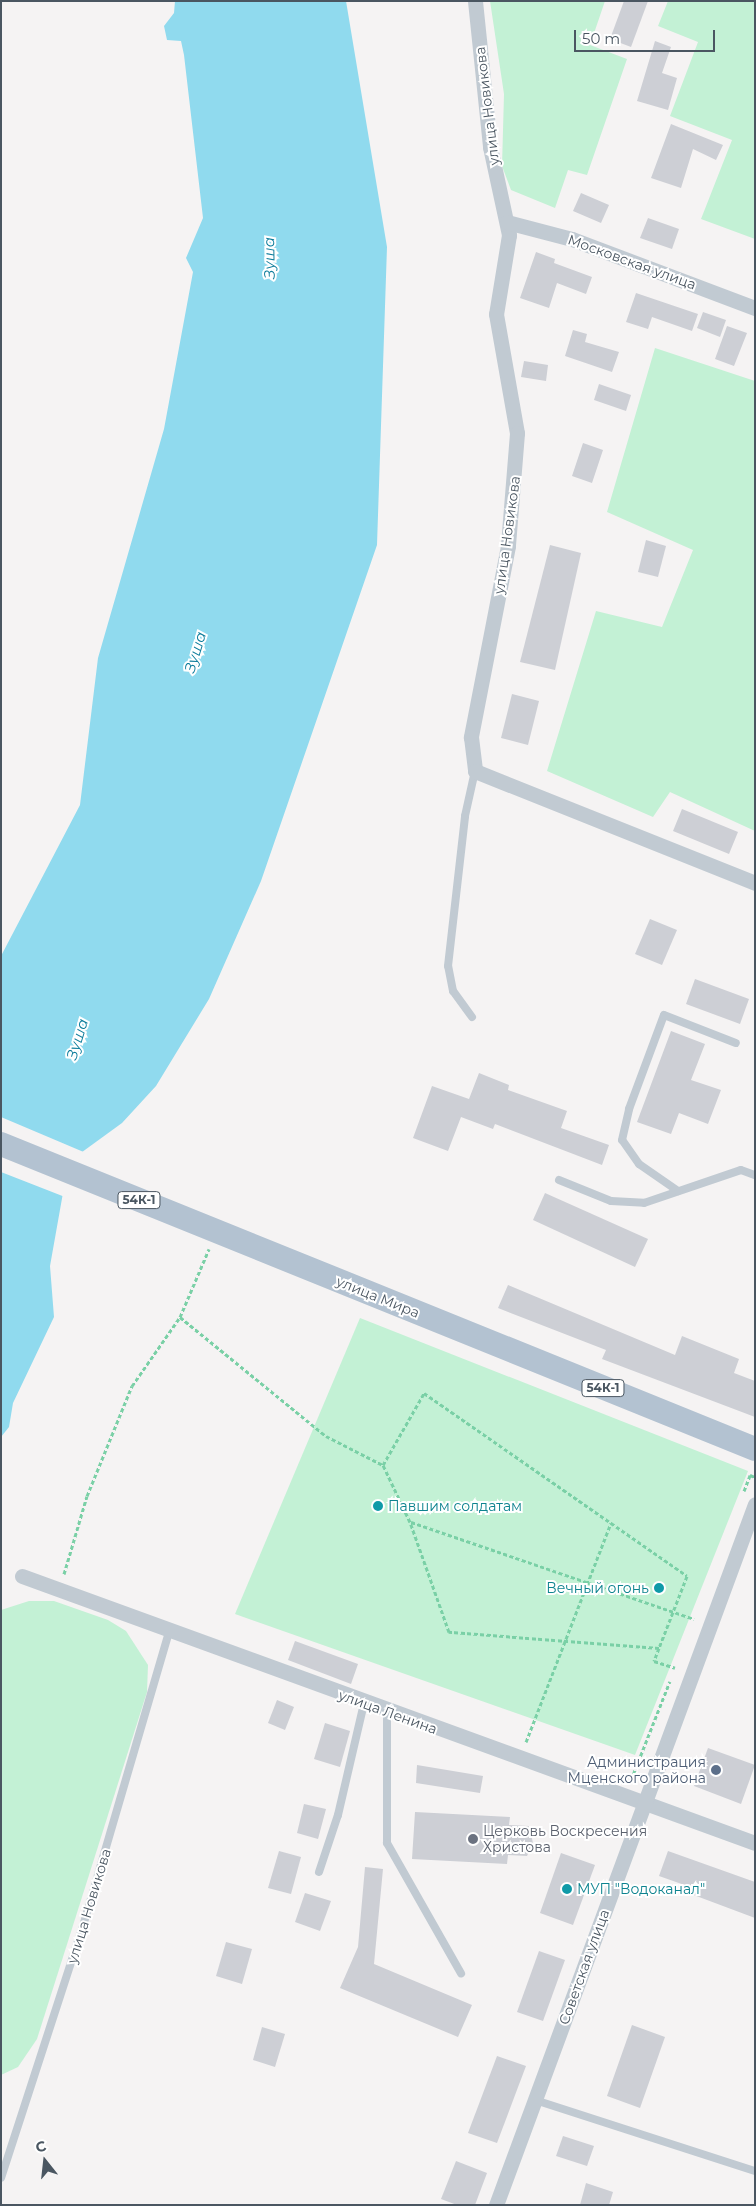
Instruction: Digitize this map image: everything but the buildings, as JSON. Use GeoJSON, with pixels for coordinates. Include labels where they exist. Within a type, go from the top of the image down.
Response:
{"type":"FeatureCollection","features":[{"type":"Feature","properties":{"kind":"main road","name":"улица Мира"},"geometry":{"type":"LineString","coordinates":[[1,1144],[755,1450]]}},
{"type":"Feature","properties":{"kind":"street","name":"улица Новикова"},"geometry":{"type":"LineString","coordinates":[[475,1],[490,147],[509,235],[496,314],[518,434],[517,471],[508,546],[471,737],[475,771]]}},
{"type":"Feature","properties":{"kind":"street","name":"Московская улица"},"geometry":{"type":"LineString","coordinates":[[507,222],[572,239],[755,308]]}},
{"type":"Feature","properties":{"kind":"street"},"geometry":{"type":"LineString","coordinates":[[475,771],[755,883]]}},
{"type":"Feature","properties":{"kind":"street","name":"Советская улица"},"geometry":{"type":"LineString","coordinates":[[496,2205],[755,1504]]}},
{"type":"Feature","properties":{"kind":"street","name":"улица Ленина"},"geometry":{"type":"LineString","coordinates":[[22,1576],[59,1592],[388,1712],[755,1843]]}},
{"type":"Feature","properties":{"kind":"lane"},"geometry":{"type":"LineString","coordinates":[[472,1017],[453,991],[448,966],[465,816],[475,771]]}},
{"type":"Feature","properties":{"kind":"lane"},"geometry":{"type":"LineString","coordinates":[[678,1191],[639,1164],[622,1140],[629,1109],[664,1016],[736,1043]]}},
{"type":"Feature","properties":{"kind":"lane"},"geometry":{"type":"LineString","coordinates":[[559,1180],[611,1201],[644,1203],[741,1170],[755,1175]]}},
{"type":"Feature","properties":{"kind":"lane","name":"улица Новикова"},"geometry":{"type":"LineString","coordinates":[[1,2178],[83,1926],[169,1632]]}},
{"type":"Feature","properties":{"kind":"lane"},"geometry":{"type":"LineString","coordinates":[[319,1872],[338,1815],[364,1703]]}},
{"type":"Feature","properties":{"kind":"lane"},"geometry":{"type":"LineString","coordinates":[[388,1712],[387,1843],[461,1973]]}},
{"type":"Feature","properties":{"kind":"lane"},"geometry":{"type":"LineString","coordinates":[[535,2100],[755,2171]]}},
{"type":"Feature","properties":{"kind":"path"},"geometry":{"type":"LineString","coordinates":[[59,1592],[87,1496],[132,1386],[180,1317],[210,1248]]}},
{"type":"Feature","properties":{"kind":"path"},"geometry":{"type":"LineString","coordinates":[[180,1317],[326,1436],[383,1465],[410,1522],[449,1632],[659,1648]]}},
{"type":"Feature","properties":{"kind":"path"},"geometry":{"type":"LineString","coordinates":[[383,1465],[424,1393],[687,1576],[654,1661],[674,1668]]}},
{"type":"Feature","properties":{"kind":"path"},"geometry":{"type":"LineString","coordinates":[[410,1522],[694,1619]]}},
{"type":"Feature","properties":{"kind":"path"},"geometry":{"type":"LineString","coordinates":[[519,1759],[611,1523]]}},
{"type":"Feature","properties":{"kind":"green space"},"geometry":{"type":"Polygon","coordinates":[[[490,1],[605,1],[590,45],[627,59],[587,175],[568,170],[555,208],[511,190],[502,166],[504,94],[490,1]]]}},
{"type":"Feature","properties":{"kind":"green space"},"geometry":{"type":"Polygon","coordinates":[[[668,1],[755,1],[755,239],[701,219],[732,140],[670,116],[698,42],[658,26],[668,1]]]}},
{"type":"Feature","properties":{"kind":"green space"},"geometry":{"type":"Polygon","coordinates":[[[655,348],[755,381],[755,831],[670,792],[653,817],[547,771],[596,611],[662,627],[693,550],[607,512],[655,348]]]}},
{"type":"Feature","properties":{"kind":"green space"},"geometry":{"type":"Polygon","coordinates":[[[360,1318],[748,1471],[635,1755],[235,1614],[360,1318]]]}},
{"type":"Feature","properties":{"kind":"green space"},"geometry":{"type":"Polygon","coordinates":[[[29,1601],[54,1601],[108,1620],[126,1631],[148,1665],[147,1692],[37,2039],[18,2067],[1,2075],[1,1610],[29,1601]]]}},
{"type":"Feature","properties":{"kind":"water","name":"Зуша"},"geometry":{"type":"Polygon","coordinates":[[[175,1],[346,1],[387,247],[377,545],[261,881],[209,999],[156,1086],[122,1123],[78,1155],[66,1176],[50,1266],[54,1317],[13,1403],[9,1427],[1,1437],[1,956],[80,805],[98,658],[164,429],[193,272],[186,258],[203,218],[184,55],[181,41],[167,40],[164,26],[174,13],[175,1]]]}},
{"type":"Feature","properties":{"kind":"pier"},"geometry":{"type":"Polygon","coordinates":[[[1,1117],[86,1153],[68,1177],[65,1197],[1,1172],[1,1117]]]}},
{"type":"Feature","properties":{"kind":"place","name":"Павшим солдатам"},"geometry":{"type":"Point","coordinates":[378,1506]}},
{"type":"Feature","properties":{"kind":"place","name":"Вечный огонь"},"geometry":{"type":"Point","coordinates":[659,1588]}},
{"type":"Feature","properties":{"kind":"place","name":"Администрация Мценского района"},"geometry":{"type":"Point","coordinates":[716,1770]}},
{"type":"Feature","properties":{"kind":"place","name":"Церковь Воскресения Христова"},"geometry":{"type":"Point","coordinates":[473,1839]}},
{"type":"Feature","properties":{"kind":"place","name":"МУП \"Водоканал\""},"geometry":{"type":"Point","coordinates":[567,1889]}}]}
